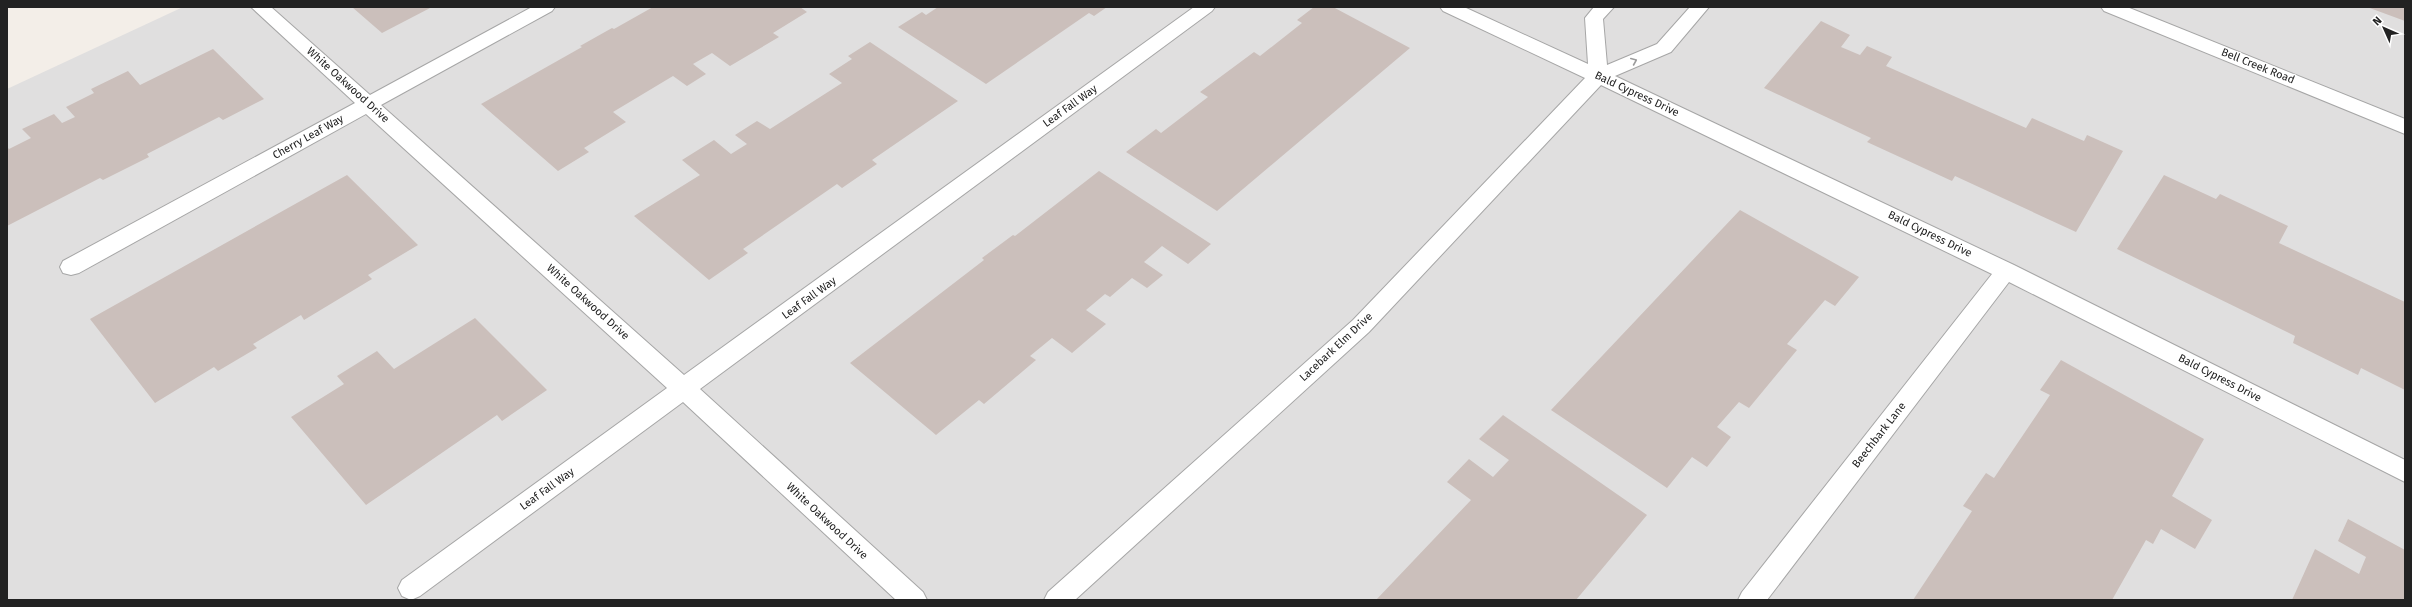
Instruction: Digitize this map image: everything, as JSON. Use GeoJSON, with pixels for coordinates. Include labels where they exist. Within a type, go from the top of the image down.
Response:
{"type":"FeatureCollection","features":[{"type":"Feature","properties":{"kind":"street","name":"White Oakwood Drive"},"geometry":{"type":"LineString","coordinates":[[260,7],[369,103],[914,600]]}},
{"type":"Feature","properties":{"kind":"street","name":"Cherry Leaf Way"},"geometry":{"type":"LineString","coordinates":[[71,266],[546,7]]}},
{"type":"Feature","properties":{"kind":"street","name":"Leaf Fall Way"},"geometry":{"type":"LineString","coordinates":[[411,588],[1206,7]]}},
{"type":"Feature","properties":{"kind":"street","name":"Bald Cypress Drive"},"geometry":{"type":"LineString","coordinates":[[1449,7],[1598,76],[2006,271],[2405,472]]}},
{"type":"Feature","properties":{"kind":"street"},"geometry":{"type":"LineString","coordinates":[[1598,76],[1594,18],[1605,7]]}},
{"type":"Feature","properties":{"kind":"street","name":"Lacebark Elm Drive"},"geometry":{"type":"LineString","coordinates":[[1056,600],[1361,326],[1598,76],[1664,48],[1700,7]]}},
{"type":"Feature","properties":{"kind":"street","name":"Bell Creek Road"},"geometry":{"type":"LineString","coordinates":[[2110,7],[2405,127]]}},
{"type":"Feature","properties":{"kind":"street","name":"Beechbark Lane"},"geometry":{"type":"LineString","coordinates":[[1752,600],[2006,271]]}},
{"type":"Feature","properties":{"kind":"shaded area"},"geometry":{"type":"Polygon","coordinates":[[[183,7],[2405,7],[2405,600],[7,600],[7,89],[183,7]]]}},
{"type":"Feature","properties":{"kind":"building"},"geometry":{"type":"Polygon","coordinates":[[[352,7],[432,7],[382,33],[352,7]]]}},
{"type":"Feature","properties":{"kind":"building"},"geometry":{"type":"Polygon","coordinates":[[[653,7],[800,7],[807,12],[773,33],[779,37],[730,66],[712,53],[693,64],[706,74],[687,86],[673,76],[613,112],[626,122],[584,148],[589,152],[558,171],[481,104],[582,47],[580,46],[653,7]]]}},
{"type":"Feature","properties":{"kind":"building"},"geometry":{"type":"Polygon","coordinates":[[[938,7],[1107,7],[1094,16],[1089,13],[986,84],[898,27],[922,12],[926,15],[938,7]]]}},
{"type":"Feature","properties":{"kind":"building"},"geometry":{"type":"Polygon","coordinates":[[[1314,7],[1333,7],[1410,48],[1217,211],[1126,152],[1156,129],[1161,133],[1208,97],[1200,92],[1254,52],[1260,56],[1302,23],[1297,20],[1314,7]]]}},
{"type":"Feature","properties":{"kind":"building"},"geometry":{"type":"Polygon","coordinates":[[[2367,7],[2405,7],[2405,21],[2367,7]]]}},
{"type":"Feature","properties":{"kind":"building"},"geometry":{"type":"Polygon","coordinates":[[[1821,21],[1850,35],[1841,47],[1860,55],[1867,46],[1892,57],[1886,66],[2026,128],[2032,118],[2084,141],[2087,135],[2123,151],[2076,232],[1955,176],[1952,181],[1867,142],[1871,138],[1764,88],[1821,21]]]}},
{"type":"Feature","properties":{"kind":"building"},"geometry":{"type":"Polygon","coordinates":[[[870,42],[958,101],[872,160],[877,164],[842,188],[837,184],[743,249],[748,253],[709,280],[634,216],[700,175],[682,160],[714,140],[731,154],[747,144],[735,135],[757,121],[770,129],[842,83],[829,74],[852,59],[848,56],[870,42]]]}},
{"type":"Feature","properties":{"kind":"building"},"geometry":{"type":"Polygon","coordinates":[[[213,49],[264,99],[223,120],[219,117],[147,154],[149,157],[103,180],[100,178],[7,226],[7,147],[9,149],[31,138],[22,129],[54,114],[62,123],[75,117],[66,107],[94,93],[91,89],[128,71],[140,85],[213,49]]]}},
{"type":"Feature","properties":{"kind":"building"},"geometry":{"type":"Polygon","coordinates":[[[1099,171],[1211,244],[1188,264],[1162,246],[1144,262],[1163,275],[1147,288],[1132,278],[1110,297],[1105,294],[1086,310],[1106,324],[1072,353],[1052,338],[1030,356],[1036,360],[984,404],[979,400],[936,435],[850,363],[984,260],[982,258],[1013,235],[1015,236],[1099,171]]]}},
{"type":"Feature","properties":{"kind":"building"},"geometry":{"type":"Polygon","coordinates":[[[347,175],[418,245],[368,275],[372,279],[304,320],[301,315],[253,344],[257,348],[218,371],[214,367],[155,403],[90,319],[347,175]]]}},
{"type":"Feature","properties":{"kind":"building"},"geometry":{"type":"Polygon","coordinates":[[[2164,175],[2216,199],[2220,194],[2288,226],[2279,243],[2405,302],[2405,390],[2361,368],[2358,375],[2293,343],[2295,336],[2117,249],[2164,175]]]}},
{"type":"Feature","properties":{"kind":"building"},"geometry":{"type":"Polygon","coordinates":[[[1740,210],[1859,277],[1835,306],[1825,300],[1787,344],[1797,350],[1749,408],[1739,402],[1717,427],[1731,437],[1707,467],[1692,457],[1667,488],[1551,410],[1740,210]]]}},
{"type":"Feature","properties":{"kind":"building"},"geometry":{"type":"Polygon","coordinates":[[[475,318],[547,390],[502,421],[497,415],[366,505],[291,417],[344,384],[337,376],[377,351],[394,369],[475,318]]]}},
{"type":"Feature","properties":{"kind":"building"},"geometry":{"type":"Polygon","coordinates":[[[2061,360],[2204,439],[2172,496],[2212,520],[2195,549],[2161,529],[2153,544],[2146,540],[2112,600],[1913,600],[1972,511],[1963,506],[1986,473],[1994,478],[2050,395],[2040,390],[2061,360]]]}},
{"type":"Feature","properties":{"kind":"building"},"geometry":{"type":"Polygon","coordinates":[[[1503,415],[1647,515],[1576,600],[1376,600],[1471,500],[1447,482],[1469,459],[1493,477],[1509,460],[1479,439],[1503,415]]]}},
{"type":"Feature","properties":{"kind":"building"},"geometry":{"type":"Polygon","coordinates":[[[2348,519],[2405,550],[2405,600],[2292,600],[2315,549],[2359,574],[2366,557],[2338,541],[2348,519]]]}}]}
